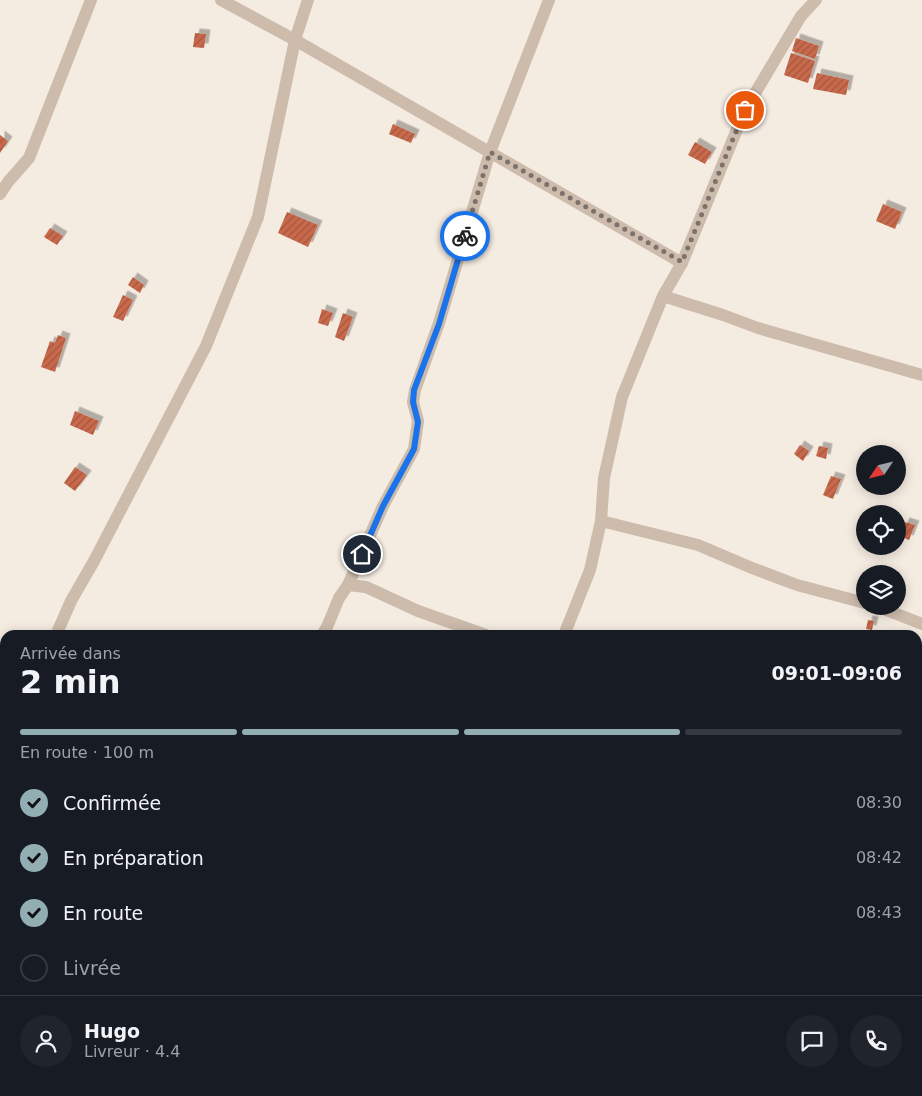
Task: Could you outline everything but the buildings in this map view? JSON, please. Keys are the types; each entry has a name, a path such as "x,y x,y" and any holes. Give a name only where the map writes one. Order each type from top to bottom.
{"street":[{"path":"0,194 29,158 91,0"},
{"path":"221,0 295,40 682,262"},
{"path":"58,630 71,601 94,561 206,346 236,273 258,217 295,40 308,0"},
{"path":"326,630 339,598 348,586 383,506 414,449 418,422 413,402 414,390 439,324 490,152 549,0"},
{"path":"566,630 590,570 602,521 604,478 622,397 663,296 682,262 745,110 801,16 816,0"},
{"path":"663,296 758,328 922,375"},
{"path":"602,521 698,545 798,585 856,601"},
{"path":"348,586 366,587 418,611 472,630"},
{"path":"899,615 922,624"}],"way so far":[{"path":"465,236 490,152 682,262 745,110"}],"route":[{"path":"362,554 383,506 414,449 418,422 413,402 414,390 439,324 465,236"}]}
